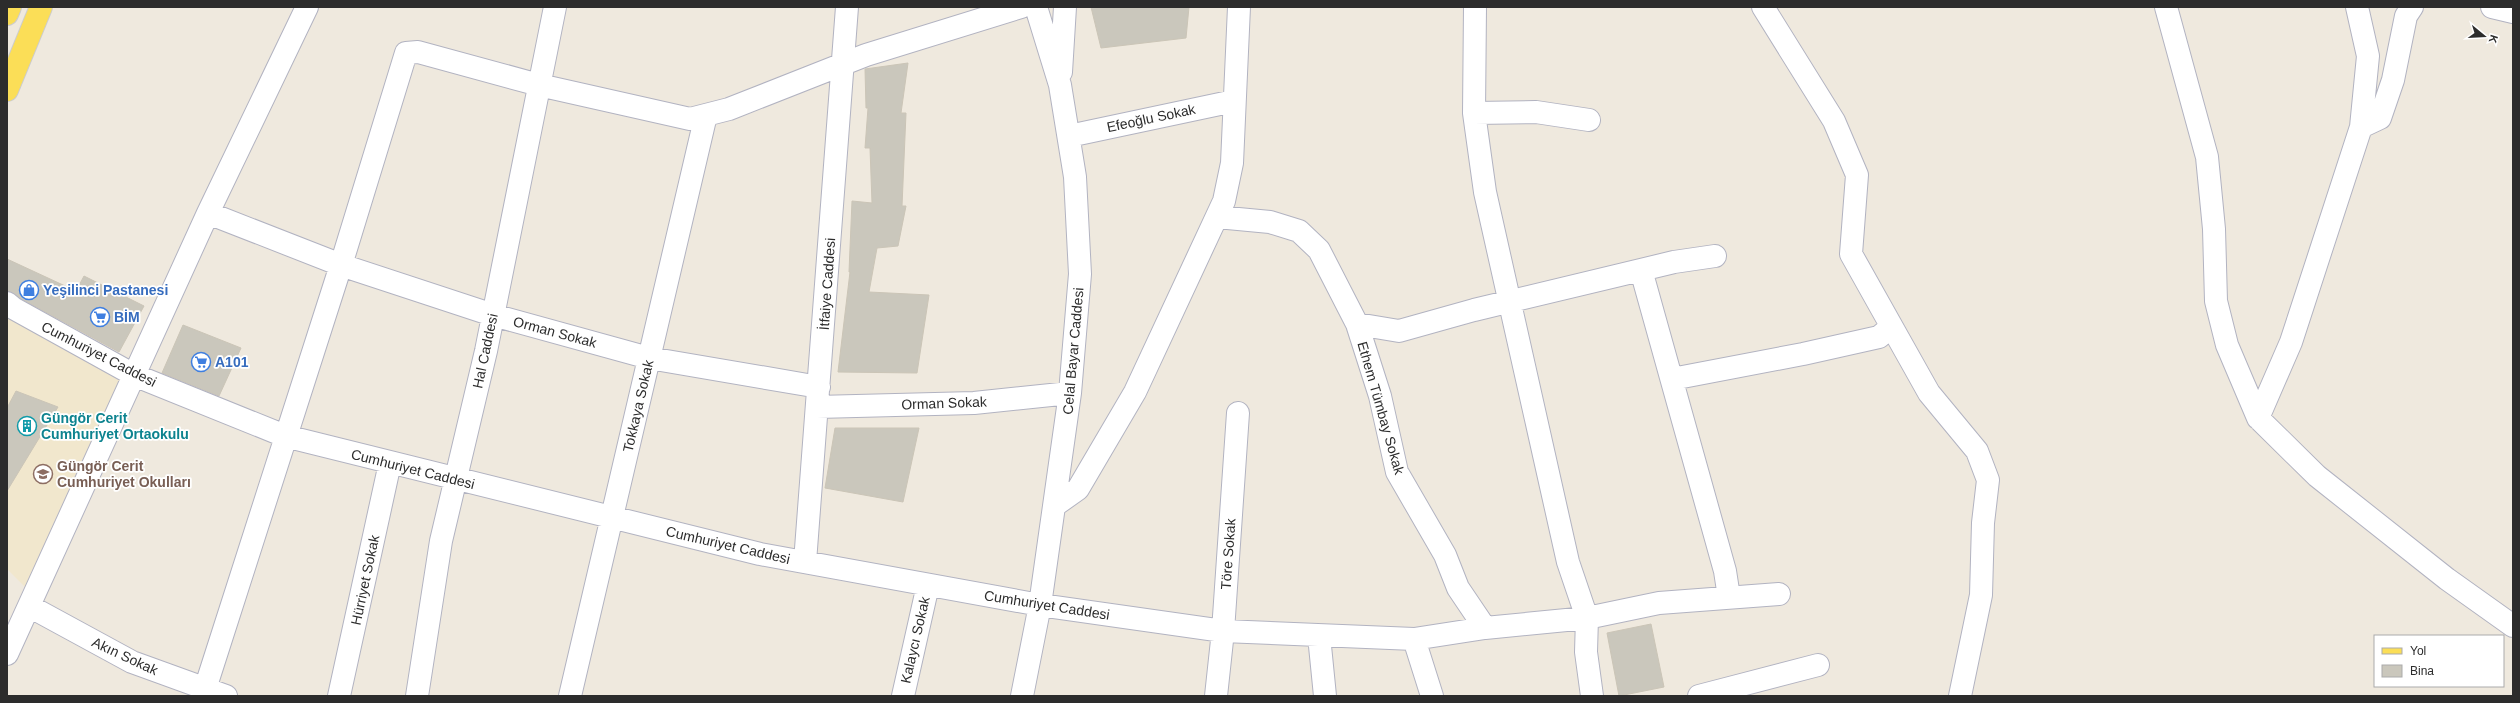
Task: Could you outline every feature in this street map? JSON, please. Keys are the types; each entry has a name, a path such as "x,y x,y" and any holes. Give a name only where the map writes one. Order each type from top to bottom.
{"main road":[{"path":"7,14 10,7"},
{"path":"7,90 41,7"}],"street":[{"path":"7,654 208,213 307,7"},
{"name":"Hal Caddesi","path":"417,696 441,542 493,316 555,7"},
{"name":"İtfaiye Caddesi","path":"805,562 844,64 847,7"},
{"path":"205,688 341,265 406,53 418,52 540,85 690,119 729,109 844,64 1020,7"},
{"name":"Celal Bayar Caddesi","path":"1022,696 1040,605 1070,393 1080,274 1075,177 1069,136 1060,85 1036,7"},
{"path":"1060,85 1065,7"},
{"path":"1054,506 1078,489 1132,399 1224,200 1232,163 1239,7"},
{"path":"1475,7 1474,113 1485,192 1568,562 1587,618 1586,652 1592,696"},
{"path":"1763,7 1834,120 1856,175 1851,254 1929,393 1977,451 1988,480 1983,523 1981,595 1960,696"},
{"path":"2166,7 2207,157 2214,229 2216,301 2227,345 2258,418 2317,476 2447,580 2513,626"},
{"path":"2258,418 2291,342 2361,127 2368,56 2357,7"},
{"path":"2361,127 2380,118 2392,80 2406,16 2412,7"},
{"path":"2492,7 2513,12"},
{"name":"Efeoğlu Sokak","path":"1069,136 1234,101"},
{"path":"1474,113 1536,112 1589,120"},
{"name":"Tokkaya Sokak","path":"570,696 706,115"},
{"name":"Orman Sokak","path":"208,213 341,265 493,316 649,358 818,397 974,403 1070,393"},
{"name":"Ethem Tümbay Sokak","path":"1217,217 1270,222 1299,231 1318,250 1357,324 1380,396 1396,472 1445,555 1458,588 1485,628"},
{"path":"1357,324 1399,331 1510,301 1641,270 1715,256"},
{"path":"1641,270 1725,571 1729,597"},
{"name":"Cumhuriyet Caddesi","path":"7,303 13,308 134,375 285,436 455,480 760,554 1040,605 1223,631 1414,639 1485,628 1587,618 1659,603 1779,594"},
{"path":"1672,379 1803,354 1871,339 1879,337 1891,326"},
{"name":"Töre Sokak","path":"1216,696 1223,631 1238,412"},
{"name":"Hürriyet Sokak","path":"338,696 390,463"},
{"name":"Kalaycı Sokak","path":"903,696 928,584"},
{"name":"Akın Sokak","path":"29,606 132,662 226,696"},
{"path":"1319,636 1326,696"},
{"path":"1414,639 1432,696"},
{"path":"1699,696 1818,665"}],"shaded area":[{"name":"Güngör Cerit Cumhuriyet Okulları","path":"7,304 122,378 27,589 7,569"}],"building":[{"path":"1091,7 1189,7 1186,38 1101,48"},
{"path":"908,63 901,113 906,113 902,206 906,206 898,246 877,248 869,292 929,295 917,373 838,372 850,272 852,201 872,203 870,148 865,148 868,108 866,108 865,69"},
{"name":"BİM","path":"7,259 76,291 84,276 144,306 119,352 7,291"},
{"name":"A101","path":"183,325 241,348 219,396 162,373"},
{"name":"Güngör Cerit Cumhuriyet Ortaokulu","path":"16,391 58,407 7,491 7,408"},
{"path":"835,428 919,428 903,502 825,488"},
{"path":"1651,624 1664,687 1619,696 1607,633"}],"place":[{"name":"Yeşilinci Pastanesi","path":"29,290"},
{"name":"BİM","path":"100,317"},
{"name":"A101","path":"201,362"},
{"name":"Güngör Cerit Cumhuriyet Ortaokulu","path":"27,426"},
{"name":"Güngör Cerit Cumhuriyet Okulları","path":"43,474"}]}
